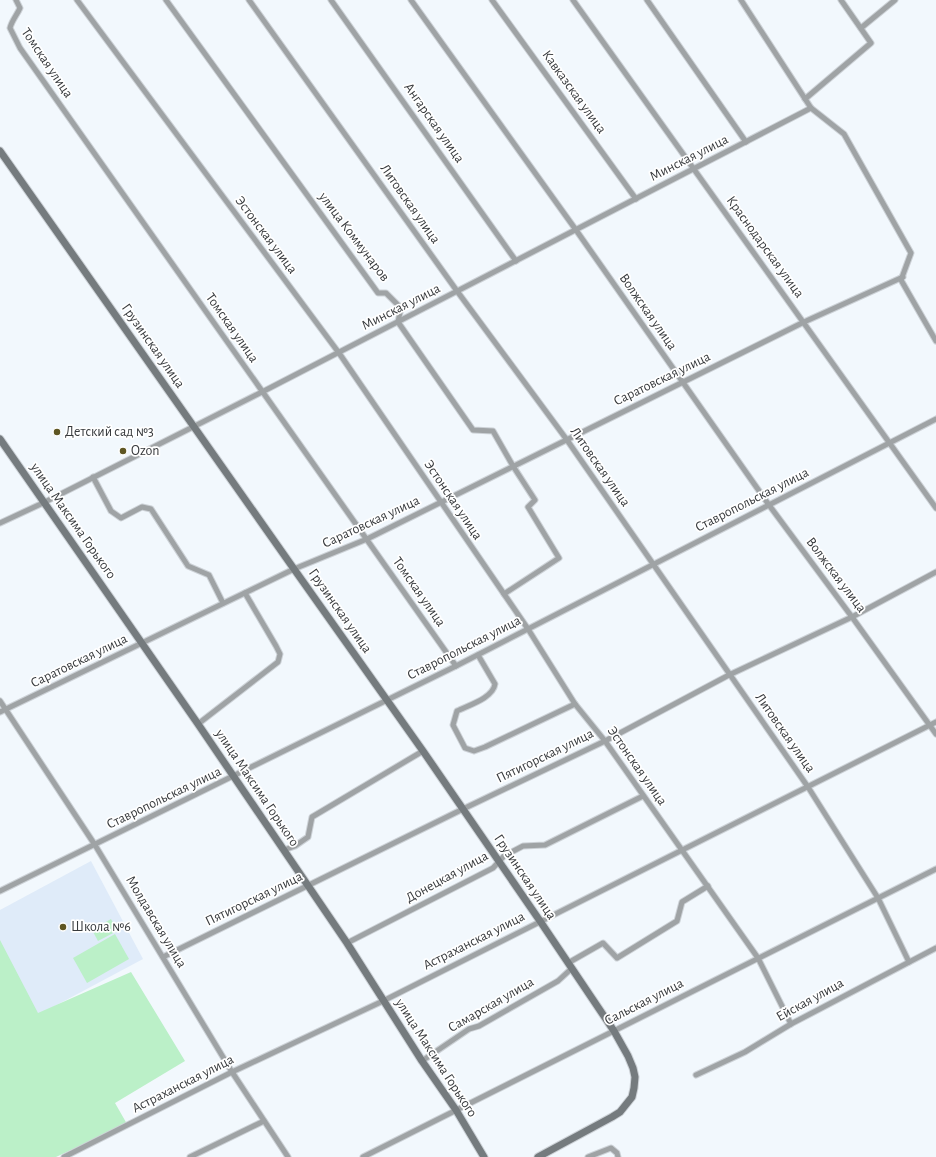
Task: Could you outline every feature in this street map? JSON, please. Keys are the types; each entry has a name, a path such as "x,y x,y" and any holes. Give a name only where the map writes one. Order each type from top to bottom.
{"main road":[{"name":"Грузинская улица","path":"0,151 423,751 614,1031 633,1068 635,1077 632,1097 620,1112 538,1157"},
{"name":"улица Максима Горького","path":"0,439 308,885 347,943 422,1061 456,1110 484,1157"}],"street":[{"name":"Томская улица","path":"16,0 20,8 11,21 10,28 13,37 456,666"},
{"name":"Эстонская улица","path":"77,0 339,353 528,629 575,704 605,741 758,958 791,1024"},
{"name":"улица Коммунаров","path":"166,0 378,293 386,293 401,308 398,322"},
{"name":"Литовская улица","path":"249,0 457,292 567,440 808,787 878,898 909,962"},
{"name":"Ангарская улица","path":"331,0 516,261"},
{"name":"Волжская улица","path":"411,0 576,230 768,505 852,617 936,734"},
{"name":"Кавказская улица","path":"492,0 636,199"},
{"name":"Краснодарская улица","path":"573,0 936,508"},
{"path":"647,0 746,142"},
{"path":"741,0 811,108 844,134 911,253 901,280 936,341"},
{"path":"805,99 871,43 841,0"},
{"path":"861,28 895,0"},
{"name":"Минская улица","path":"0,523 43,503 339,353 811,108"},
{"name":"Саратовская улица","path":"0,712 294,569 367,539 804,322 902,276"},
{"path":"398,322 473,430 493,431 535,500 528,507 559,558 504,594"},
{"name":"Ставропольская улица","path":"0,891 478,655 936,419"},
{"path":"93,477 111,511 121,518 142,507 151,509 188,566 209,575 223,603"},
{"name":"Пятигорская улица","path":"163,957 463,809 605,741 729,675 852,617 936,572"},
{"path":"198,724 278,662 280,654 245,593"},
{"path":"478,655 496,684 494,689 488,695 457,712 453,725 465,748 474,751 485,747 575,704"},
{"name":"Молдавская улица","path":"0,702 95,845 232,1072 288,1157"},
{"name":"Астраханская улица","path":"64,1157 232,1072 384,1001 936,722"},
{"path":"284,850 295,846 308,837 312,817 423,751"},
{"name":"Донецкая улица","path":"347,943 493,868 504,856 523,846 546,845 644,796"},
{"name":"Сальская улица","path":"363,1157 936,869"},
{"name":"Самарская улица","path":"422,1061 468,1029 479,1026 558,980 570,966 603,943 617,958 677,921 682,902 708,886"},
{"name":"Ейская улица","path":"696,1075 745,1052 791,1024 936,948"},
{"path":"190,1157 264,1121"},
{"path":"588,1157 611,1148 617,1153 618,1157"}],"shaded area":[{"name":"Школа №6","path":"91,861 143,959 38,1015 0,943 0,910"}],"green space":[{"path":"111,919 117,931 98,941 92,930"},
{"path":"115,934 129,959 87,983 73,958"},
{"path":"0,940 38,1013 131,972 185,1061 115,1103 127,1124 56,1157 0,1157"}],"place":[{"name":"Детский сад №3","path":"57,432"},
{"name":"Ozon","path":"123,451"},
{"name":"Школа №6","path":"63,927"}]}
